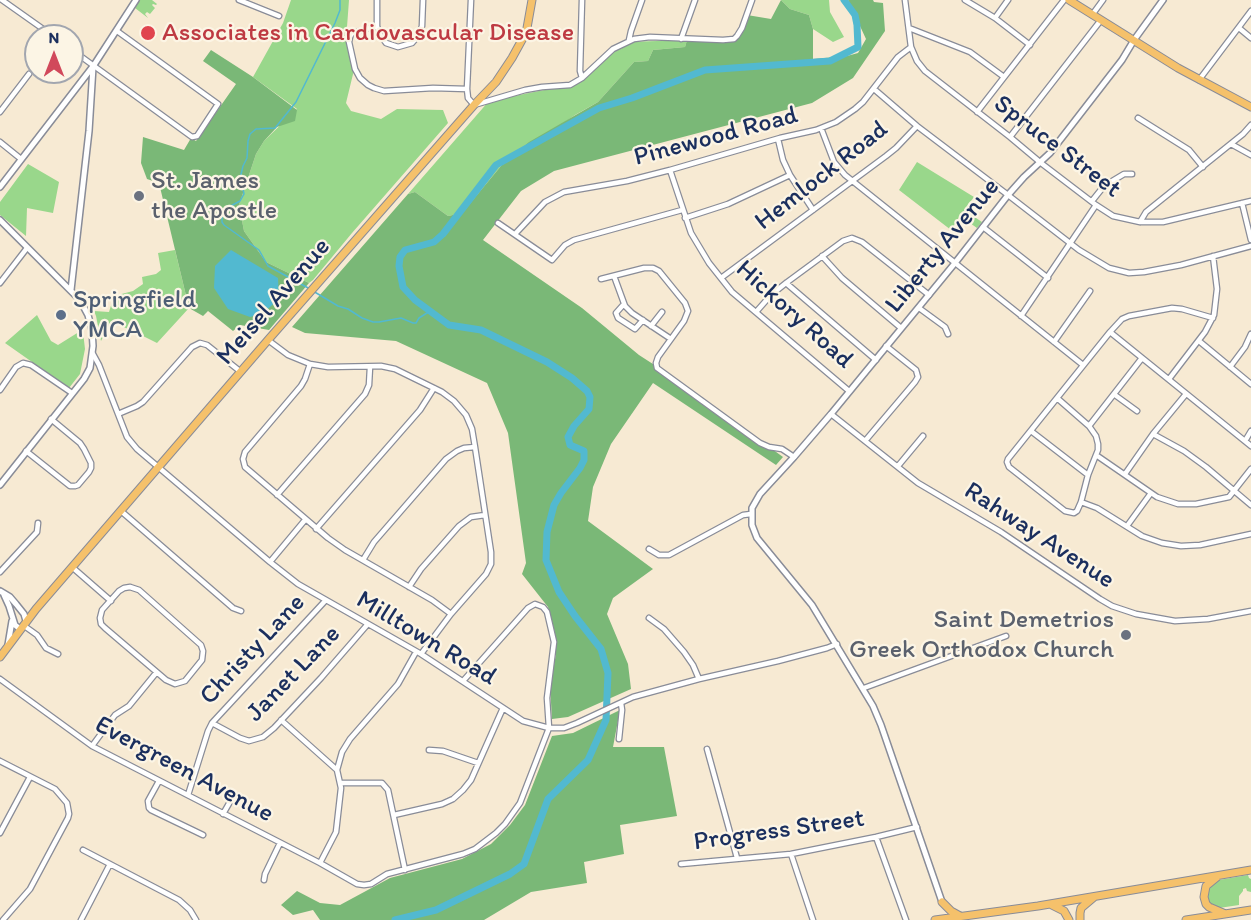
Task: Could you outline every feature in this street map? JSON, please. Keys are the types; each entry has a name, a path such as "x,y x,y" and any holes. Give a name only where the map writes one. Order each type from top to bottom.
{"main road":[{"name":"Meisel Avenue","path":"0,657 36,609 120,511 496,82 519,48 527,28 532,0"},
{"path":"1069,0 1199,80 1250,105"},
{"path":"934,920 1047,904 1251,870"},
{"path":"1219,876 1206,886 1204,897 1209,907 1226,914"},
{"path":"1080,920 1081,908 1096,896"},
{"path":"942,902 951,911 963,917"},
{"path":"934,920 940,911 942,902"},
{"path":"1047,904 1062,909 1069,920"},
{"path":"1186,920 1251,910"}],"street":[{"path":"2,0 36,24"},
{"path":"0,187 94,65 136,0"},
{"path":"238,0 279,16"},
{"path":"377,0 377,26 381,37 386,43 395,47 408,45 421,31 423,0"},
{"path":"471,0 467,89 468,98 474,105 525,90 570,85 582,78 608,53 629,40 645,37 734,39 752,0"},
{"path":"582,0 580,71 582,78"},
{"path":"629,40 642,0"},
{"path":"681,39 695,0"},
{"name":"Spruce Street","path":"905,0 911,47 916,61 925,71 1041,163 1113,216 1140,222 1163,222 1251,201"},
{"path":"964,0 995,18 1030,45"},
{"path":"995,18 1008,0"},
{"path":"977,112 1064,0"},
{"path":"1092,15 1103,0"},
{"name":"Liberty Avenue","path":"752,514 758,497 876,360 1008,195 1050,153 1120,62 1162,0"},
{"path":"1199,80 1251,11"},
{"path":"1010,137 1101,20"},
{"path":"377,26 352,33 350,37 355,69 365,83 384,91 467,89"},
{"path":"909,28 970,52 1004,77"},
{"path":"1239,28 1251,38"},
{"path":"84,58 192,137 197,136 218,104 117,31"},
{"name":"Pinewood Road","path":"515,234 540,207 551,198 564,192 627,181 670,170 836,122 855,109 874,89 898,57 911,47"},
{"path":"71,290 89,132 94,65"},
{"path":"0,112 24,81"},
{"path":"874,89 917,126 1101,265 1129,273 1144,272 1251,246"},
{"path":"1138,118 1189,150 1203,167"},
{"name":"Hemlock Road","path":"721,278 886,156 917,126"},
{"path":"1140,222 1146,212 1251,126"},
{"path":"821,128 837,167 1083,365"},
{"path":"778,139 790,175 813,210"},
{"path":"0,142 21,159"},
{"path":"1231,144 1251,155"},
{"name":"Hickory Road","path":"670,170 682,210 698,247 732,292 849,391"},
{"path":"1021,316 1048,278 1104,186 1124,174 1132,174"},
{"path":"685,218 728,204 790,175"},
{"path":"1242,203 1251,240"},
{"path":"498,223 552,260 565,245 574,240 682,210"},
{"path":"0,220 80,300 88,315 92,330 93,354 90,368 0,485"},
{"path":"982,227 1048,278"},
{"path":"756,312 771,294 822,256 852,238 860,240 928,295"},
{"path":"0,283 27,248"},
{"path":"822,256 842,279 901,328"},
{"path":"1168,379 1199,341 1213,318 1217,289 1213,256"},
{"path":"601,279 649,267 662,274 685,303 687,311 684,321 658,357 656,366 760,443 782,449 794,457"},
{"path":"614,276 624,304 633,313 671,339"},
{"path":"786,283 876,360"},
{"path":"1054,342 1090,291"},
{"path":"624,304 616,313 618,318 635,329 643,320"},
{"path":"919,308 945,327 948,334"},
{"path":"1058,398 1089,426 1095,433 1098,444 1081,502 1074,513 1065,511 1009,467 1008,459 1117,323 1129,316 1172,308 1213,318"},
{"path":"651,326 662,312"},
{"path":"1110,332 1251,446"},
{"path":"1230,367 1245,347 1251,334"},
{"path":"268,340 288,355 310,364 328,367 390,367 434,388 454,401 463,411 471,429 475,447 491,552 489,570 418,653 398,684 344,747 337,770"},
{"path":"1199,341 1251,384"},
{"path":"118,414 143,402 196,344 207,345 241,372"},
{"path":"865,441 918,377 916,370 886,346"},
{"name":"Milltown Road","path":"93,354 132,443 270,562 325,601 418,653 523,721 549,728 564,728 633,697 837,644"},
{"path":"1089,426 1142,358"},
{"path":"0,390 19,364 26,363 72,393"},
{"path":"310,364 301,386 247,449 244,456 245,467 328,538 432,600 451,614"},
{"path":"277,495 365,394 369,385 370,367"},
{"path":"0,375 6,379"},
{"path":"316,529 420,410 434,388"},
{"path":"1125,474 1152,434 1186,394"},
{"path":"1115,395 1137,411"},
{"name":"Rahway Avenue","path":"831,414 921,484 1013,540 1100,599 1121,610 1155,619 1175,621 1208,620 1251,611"},
{"path":"26,451 70,486 78,485 89,472 91,463 80,443 51,419"},
{"path":"1031,431 1088,475"},
{"path":"1245,441 1251,431"},
{"path":"1152,434 1206,467 1251,505"},
{"path":"898,466 923,435"},
{"path":"363,560 374,542 446,459 464,448 475,447"},
{"path":"1096,455 1152,493 1168,502 1178,504 1190,505 1229,496 1251,469"},
{"path":"1127,526 1152,493"},
{"path":"1081,502 1097,508 1142,536 1161,543 1181,546 1200,545 1251,534"},
{"path":"120,511 233,608 241,611"},
{"path":"650,549 658,555 669,555 743,515 752,514 752,527 757,538 812,605 864,688 879,718 942,902"},
{"path":"409,586 459,525 471,517 485,515"},
{"path":"270,562 305,520"},
{"path":"0,572 37,532 38,523"},
{"path":"72,567 111,600"},
{"path":"124,588 136,589 201,645 202,660 185,681 178,684 165,680 103,626 100,615 111,600 124,588"},
{"path":"2,593 10,597 24,614 23,625"},
{"path":"2,593 15,625 23,625 37,635 46,648 58,654"},
{"name":"Christy Lane","path":"188,795 212,723 325,601"},
{"path":"16,604 23,608 36,609"},
{"path":"341,783 382,783 388,790 405,870 463,854 475,849 496,833 513,814 523,797 549,728 547,698 554,648 547,612 543,607 535,604 528,608 463,681"},
{"path":"649,618 664,629 684,652 699,679"},
{"path":"6,648 12,620"},
{"name":"Janet Lane","path":"212,723 249,741 263,738 321,678 367,625"},
{"path":"864,688 1005,636"},
{"path":"92,746 115,715 129,706 156,673"},
{"name":"Evergreen Avenue","path":"0,679 92,746 357,884 368,885 387,874 405,870"},
{"path":"619,739 621,703"},
{"path":"394,815 436,806 453,799 467,785 503,708"},
{"path":"281,720 337,770 341,783 336,832 320,863"},
{"path":"707,749 737,858"},
{"path":"429,750 443,751 478,763"},
{"path":"0,761 56,789 68,803 69,814 30,889 3,920"},
{"path":"0,833 30,777"},
{"path":"159,781 148,801 149,808 203,835"},
{"path":"223,814 231,800 238,796"},
{"name":"Progress Street","path":"681,864 791,854 917,827"},
{"path":"876,837 906,920"},
{"path":"264,880 280,843"},
{"path":"83,850 179,900 190,910 196,920"},
{"path":"791,854 813,920"},
{"path":"81,920 110,864"}],"green space":[{"path":"140,0 152,0 157,4 152,5 155,8 150,14 147,12 145,14 148,18 135,8"},
{"path":"291,0 349,0 347,27 354,70 346,103 351,111 381,119 397,109 443,110 448,123 309,283 266,262 244,231 239,205 256,154 264,141 297,109 253,77 283,23"},
{"path":"781,0 829,0 830,12 844,37 833,42 813,29 809,15 790,9"},
{"path":"781,0 790,9 809,15 813,29 813,59 858,53 866,39 848,0 873,0 883,3 885,31 853,78 812,103 554,171 521,191 483,240 582,308 639,355 783,457 776,465 653,383 611,444 593,487 588,521 653,569 613,598 607,614 628,664 631,689 568,717 552,719 550,686 556,654 555,633 548,607 522,574 526,563 508,433 487,383 396,341 305,333 292,327 408,194 415,192 448,216 462,213 501,166 529,142 598,102 634,62 648,61 653,50 685,47 687,40 735,40 747,15 771,19"},
{"path":"687,40 685,47 653,50 648,61 634,62 598,102 575,115 501,166 462,213 448,216 415,192 408,194 489,101 574,84 626,42"},
{"path":"211,50 253,77 297,110 295,121 277,127 256,154 239,205 244,231 266,262 309,283 269,330 240,325 233,331 208,311 203,316 189,308 159,183 147,179 141,163 143,137 184,150 191,138 196,141 236,84 203,61"},
{"path":"917,162 974,197 964,210 982,222 977,228 960,216 951,230 899,190"},
{"path":"28,164 59,182 53,213 27,208 26,236 0,215 0,202"},
{"path":"175,250 189,308 157,343 135,332 133,334 130,330 111,321 101,341 94,311 109,312 114,296 133,291 143,284 142,277 156,274 161,270 158,253"},
{"path":"37,315 51,341 58,345 82,330 83,332 85,349 80,374 69,388 5,343"},
{"path":"620,710 613,747 664,747 677,816 620,825 624,854 584,862 587,883 531,892 484,920 320,920 313,910 293,915 281,905 297,891 320,903 340,905 390,878 462,859 491,844 510,825 525,805 552,736 573,733"},
{"path":"1248,875 1251,879 1251,892 1246,888 1243,889 1239,896 1239,905 1219,908 1207,901 1208,888 1219,880"}],"water":[{"path":"231,250 278,278 279,299 262,314 250,317 228,309 214,288 215,266"}],"waterway":[{"path":"310,289 268,266 259,250 224,225 222,215 227,208 240,201 244,194 239,183 247,158 250,134 256,129 275,128 296,102 335,23 340,10 340,0"},
{"path":"395,920 436,910 510,874 524,864 548,799 588,760 606,720 608,673 601,649 559,592 546,560 547,532 554,505 584,460 584,451 570,445 568,437 574,426 589,409 590,397 587,391 572,378 547,362 481,330 449,325 415,300 403,287 399,266 400,257 405,250 434,242 443,234 496,165 599,108 705,70 830,61 858,47 855,15 844,0"},
{"path":"313,291 338,306 373,322 401,318 416,323 419,318 430,311"}],"place":[{"name":"Associates in Cardiovascular Disease","path":"148,33"},
{"name":"St. James the Apostle","path":"139,196"},
{"name":"Springfield YMCA","path":"61,315"},
{"name":"Saint Demetrios Greek Orthodox Church","path":"1126,635"}]}
